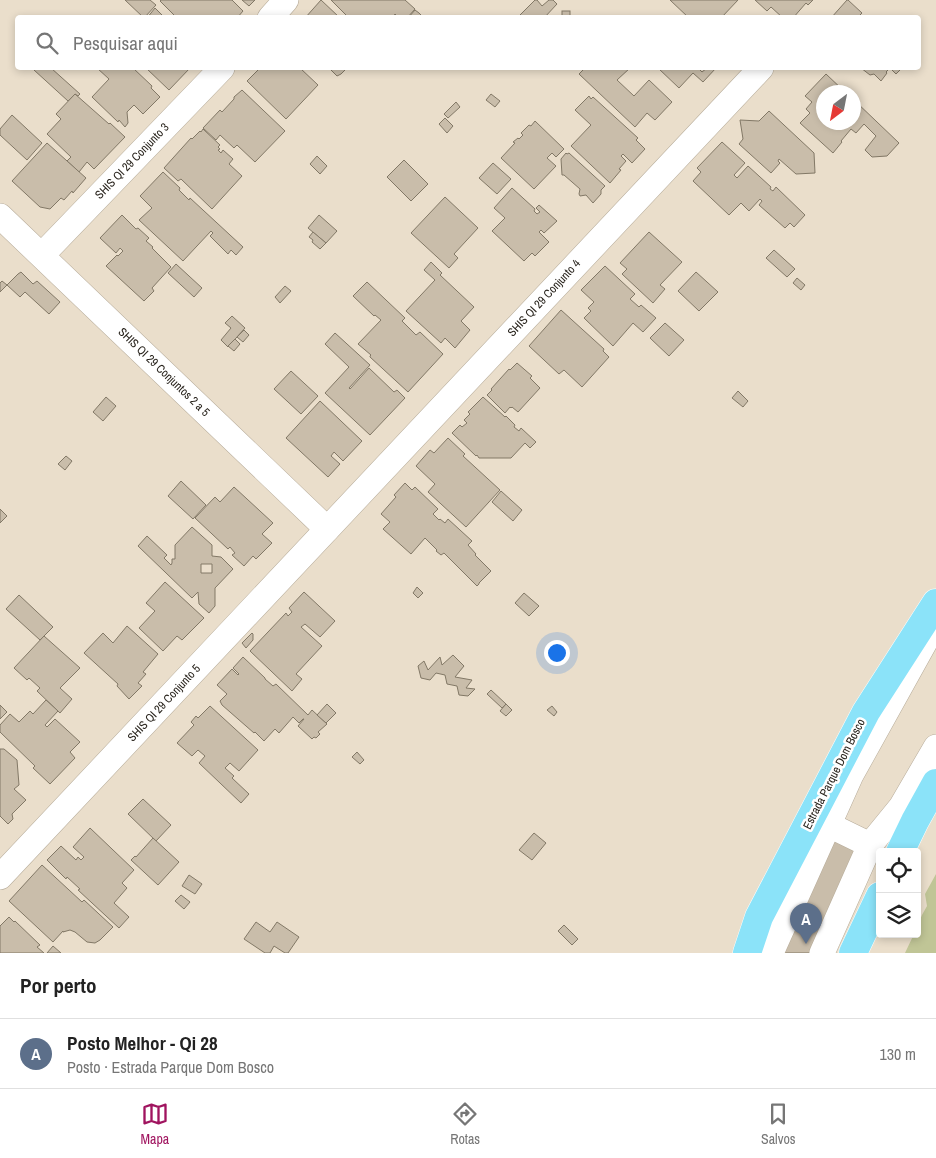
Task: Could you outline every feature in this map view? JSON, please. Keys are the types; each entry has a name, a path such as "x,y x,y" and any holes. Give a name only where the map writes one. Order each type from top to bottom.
{"main road":[{"name":"Estrada Parque Dom Bosco","path":"747,953 759,917 866,712 933,607"},
{"path":"902,848 936,783"},
{"path":"854,953 876,905"}],"street":[{"path":"273,15 286,0"},
{"name":"SHIS QI 29 Conjunto 3","path":"42,255 220,70"},
{"name":"SHIS QI 29 Conjunto 4","path":"328,529 759,70"},
{"name":"SHIS QI 29 Conjuntos 2 a 5","path":"0,216 328,529"},
{"name":"SHIS QI 29 Conjunto 5","path":"0,878 328,529"},
{"path":"771,953 851,775 925,642 933,607"},
{"path":"822,953 870,845 901,807 936,747"},
{"path":"829,825 870,845"}],"green space":[{"path":"936,874 936,953 905,953 912,938 921,938 921,917 927,906 925,894"}],"building":[{"path":"125,0 150,0 156,5 147,15 141,15"},
{"path":"232,0 243,11 240,15 174,15 160,1"},
{"path":"242,0 255,0 249,6"},
{"path":"321,0 337,15 308,15"},
{"path":"331,0 405,0 415,9 410,15 346,15"},
{"path":"535,0 542,6 549,0 553,0 557,4 547,15 520,15"},
{"path":"670,0 738,0 724,15 686,15"},
{"path":"755,0 813,0 808,5 806,3 796,15 780,15 771,7 767,11"},
{"path":"847,0 862,13 860,15 834,15"},
{"path":"155,8 162,15 149,15"},
{"path":"415,10 421,15 411,15"},
{"path":"562,11 570,11 570,15 562,15"},
{"path":"34,70 53,70 80,94 78,96 75,94 68,101"},
{"path":"99,70 135,70 152,86 151,88 160,97 143,114 134,105 127,112 128,123 125,127 92,97 109,79"},
{"path":"148,70 188,70 169,90"},
{"path":"258,70 302,70 318,85 286,119 247,81"},
{"path":"331,70 345,70 341,74 337,76"},
{"path":"583,70 628,70 617,80 634,96 649,80 672,102 655,120 647,113 635,127 579,74"},
{"path":"660,70 700,70 702,72 704,70 714,70 703,82 693,73 679,88"},
{"path":"864,70 888,70 881,81 874,74 870,75"},
{"path":"892,70 900,70 896,74"},
{"path":"826,74 838,85 816,85 816,130 850,130 833,153 800,123 810,113 806,109 812,102 805,96"},
{"path":"242,90 285,131 255,162 237,145 234,148 220,135 216,140 203,128 220,110 222,112"},
{"path":"75,94 125,137 94,169 87,162 79,172 67,161 71,157 47,134 61,119 56,114"},
{"path":"491,94 500,101 495,107 486,100"},
{"path":"589,96 591,99 593,97 638,138 636,140 645,149 632,163 623,154 621,156 626,161 610,183 571,146 591,125 575,110"},
{"path":"456,102 460,107 448,118 444,114"},
{"path":"861,107 899,143 887,156 872,157 865,150 876,136 864,124 861,127"},
{"path":"769,111 814,153 815,173 796,174 779,159 780,163 771,173 739,144 743,139 740,120 759,121"},
{"path":"12,115 42,143 27,160 0,135 0,129"},
{"path":"445,118 453,126 447,133 439,124"},
{"path":"535,121 564,149 556,157 552,153 547,158 556,166 534,189 501,158 515,143 513,142 523,135 521,133"},
{"path":"203,129 220,145 218,150 221,153 223,150 233,159 229,164 242,176 212,209 181,179 178,181 164,168 191,138"},
{"path":"722,142 745,163 734,175 737,178 748,166 771,187 770,189 773,191 776,187 805,215 794,227 790,223 785,228 759,205 762,201 760,199 749,211 741,203 729,215 693,181 701,172 697,168"},
{"path":"47,143 86,178 73,193 72,191 64,200 61,198 50,209 40,207 12,181"},
{"path":"566,153 569,153 605,186 593,203 586,195 580,196 580,189 562,175 561,159"},
{"path":"317,156 327,166 320,174 310,164"},
{"path":"404,160 428,184 411,201 387,177"},
{"path":"493,163 511,179 497,194 479,178"},
{"path":"163,172 180,188 179,190 189,200 190,198 243,247 236,255 231,250 228,254 210,236 213,233 211,231 183,261 139,220 152,208 140,196"},
{"path":"512,188 535,209 534,211 537,214 540,212 536,208 539,205 557,221 544,233 541,230 539,232 549,242 535,256 532,253 524,261 492,231 505,218 494,208"},
{"path":"445,197 478,228 454,254 458,258 449,268 411,233"},
{"path":"122,215 136,229 138,228 149,238 146,241 171,267 152,288 154,291 144,301 106,266 123,251 120,248 116,253 100,238"},
{"path":"319,215 337,231 326,243 308,228"},
{"path":"313,232 326,243 320,249 309,237"},
{"path":"649,232 682,262 660,285 665,289 653,303 622,274 627,269 620,263"},
{"path":"774,250 795,269 787,277 766,258"},
{"path":"431,262 442,273 440,275 474,307 461,321 470,330 455,348 445,338 441,343 406,311 435,280 424,270"},
{"path":"176,264 202,288 194,297 168,273"},
{"path":"605,266 635,294 630,299 639,307 641,305 656,318 643,332 633,323 613,346 584,318 591,311 588,308 594,302 581,290"},
{"path":"21,272 33,284 37,281 60,302 49,314 25,292 20,297 7,285"},
{"path":"696,272 718,292 699,311 678,291"},
{"path":"797,278 805,285 801,290 793,283"},
{"path":"2,281 7,285 0,292 0,283"},
{"path":"367,282 405,318 402,321 416,335 420,332 443,354 408,392 358,344 381,320 374,316 353,296"},
{"path":"285,286 291,291 280,303 275,297"},
{"path":"561,310 604,349 603,351 609,357 582,387 564,370 559,374 529,346"},
{"path":"232,316 245,328 228,347 221,340 231,328 225,323"},
{"path":"665,323 684,340 669,356 650,338"},
{"path":"244,330 249,335 243,342 237,337"},
{"path":"335,333 370,365 350,389 369,368 394,392 397,390 405,398 370,435 325,393 349,367 325,344"},
{"path":"235,339 240,344 234,351 228,346"},
{"path":"517,363 532,376 530,378 540,388 518,412 510,407 505,413 487,395 509,369"},
{"path":"291,371 318,396 301,414 274,389"},
{"path":"738,391 748,401 743,407 732,398"},
{"path":"106,397 116,406 103,421 93,412"},
{"path":"483,397 506,416 515,425 514,427 519,431 521,428 536,442 530,448 525,443 511,458 479,458 476,456 452,433 460,425 462,427 467,423 464,420 470,414 468,412"},
{"path":"320,401 362,441 343,461 334,452 331,456 340,464 328,477 286,438"},
{"path":"448,438 465,454 463,456 500,490 466,527 428,492 435,484 416,466 430,450 434,453"},
{"path":"66,456 72,461 65,470 58,464"},
{"path":"181,481 206,505 193,519 168,496"},
{"path":"405,483 412,490 415,487 438,509 433,514 439,520 445,523 448,519 472,541 468,545 491,571 477,586 444,553 441,555 436,551 425,538 411,554 383,529 390,522 381,514"},
{"path":"234,487 273,523 262,534 272,543 256,559 253,556 244,566 232,555 235,553 230,547 228,549 195,518 215,497 220,502"},
{"path":"501,491 522,510 513,521 492,502"},
{"path":"0,509 7,516 0,523"},
{"path":"192,527 212,545 212,556 221,557 233,569 215,588 215,606 209,613 199,604 198,592 192,598 138,546 147,536 167,555 164,558 171,565 172,559 175,559 175,545","holes":["201,564 212,564 212,573 201,573"]},
{"path":"165,582 204,618 182,640 177,636 163,651 139,628 155,611 146,603"},
{"path":"417,587 423,593 418,598 413,593"},
{"path":"304,592 335,621 320,637 305,624 301,627 322,646 296,674 302,679 292,691 250,651 286,613 288,616 292,612 289,608"},
{"path":"524,593 539,606 529,616 515,603"},
{"path":"19,595 53,627 40,640 6,609"},
{"path":"127,626 158,654 143,672 146,674 138,683 142,686 129,699 117,686 118,684 84,653 103,633 113,643"},
{"path":"252,633 253,640 246,648 242,643"},
{"path":"44,636 80,668 60,688 72,699 60,713 37,691 40,688 29,678 27,680 14,668"},
{"path":"453,655 464,666 455,677 472,680 466,688 475,689 468,696 459,695 457,686 447,684 445,675 436,673 430,680 421,678 418,666 424,661 428,670 440,657 442,665"},
{"path":"243,657 273,686 276,684 308,715 312,710 327,724 318,732 320,734 316,738 312,739 298,726 304,719 299,723 293,717 279,733 275,729 264,741 222,705 220,701 227,694 217,685 232,669 239,674 233,668"},
{"path":"491,690 506,704 502,708 487,694"},
{"path":"46,700 58,711 45,725 47,727 55,719 80,742 70,752 75,758 50,784 33,768 35,766 0,732 0,725 10,714 19,722 30,711 33,714"},
{"path":"327,704 336,713 326,723 317,715"},
{"path":"506,704 512,710 506,716 500,711"},
{"path":"0,705 7,712 0,719"},
{"path":"210,706 258,750 239,771 230,763 225,768 234,776 232,778 249,794 241,803 199,763 205,756 198,750 192,756 177,743 194,725 191,722 196,716 198,718"},
{"path":"552,706 557,712 554,716 547,710"},
{"path":"0,749 4,749 17,760 19,785 14,789 26,800 12,814 13,819 8,824 0,816"},
{"path":"357,752 364,760 360,764 352,757"},
{"path":"143,799 171,825 156,841 128,814"},
{"path":"90,828 134,870 122,883 127,888 114,903 129,917 119,928 78,890 80,889 67,877 66,879 47,860 61,846 76,860 78,857 81,860 84,857 73,847"},
{"path":"832,828 866,845 817,953 776,953"},
{"path":"830,831 865,847 817,953 775,953"},
{"path":"534,833 546,843 532,860 519,850"},
{"path":"153,838 179,862 158,885 131,860"},
{"path":"42,865 82,902 84,900 113,927 100,940 95,943 87,942 70,930 63,931 53,942 9,901"},
{"path":"189,875 202,884 195,894 182,886"},
{"path":"181,895 190,902 184,909 175,901"},
{"path":"9,917 40,945 37,947 44,953 0,953 0,926"},
{"path":"256,922 270,932 277,922 299,937 288,953 274,946 270,953 265,953 244,939"},
{"path":"564,925 578,939 572,945 558,931"},
{"path":"53,946 61,953 47,953"}],"place":[{"name":"Posto Melhor - Qi 28","path":"806,944"}]}
